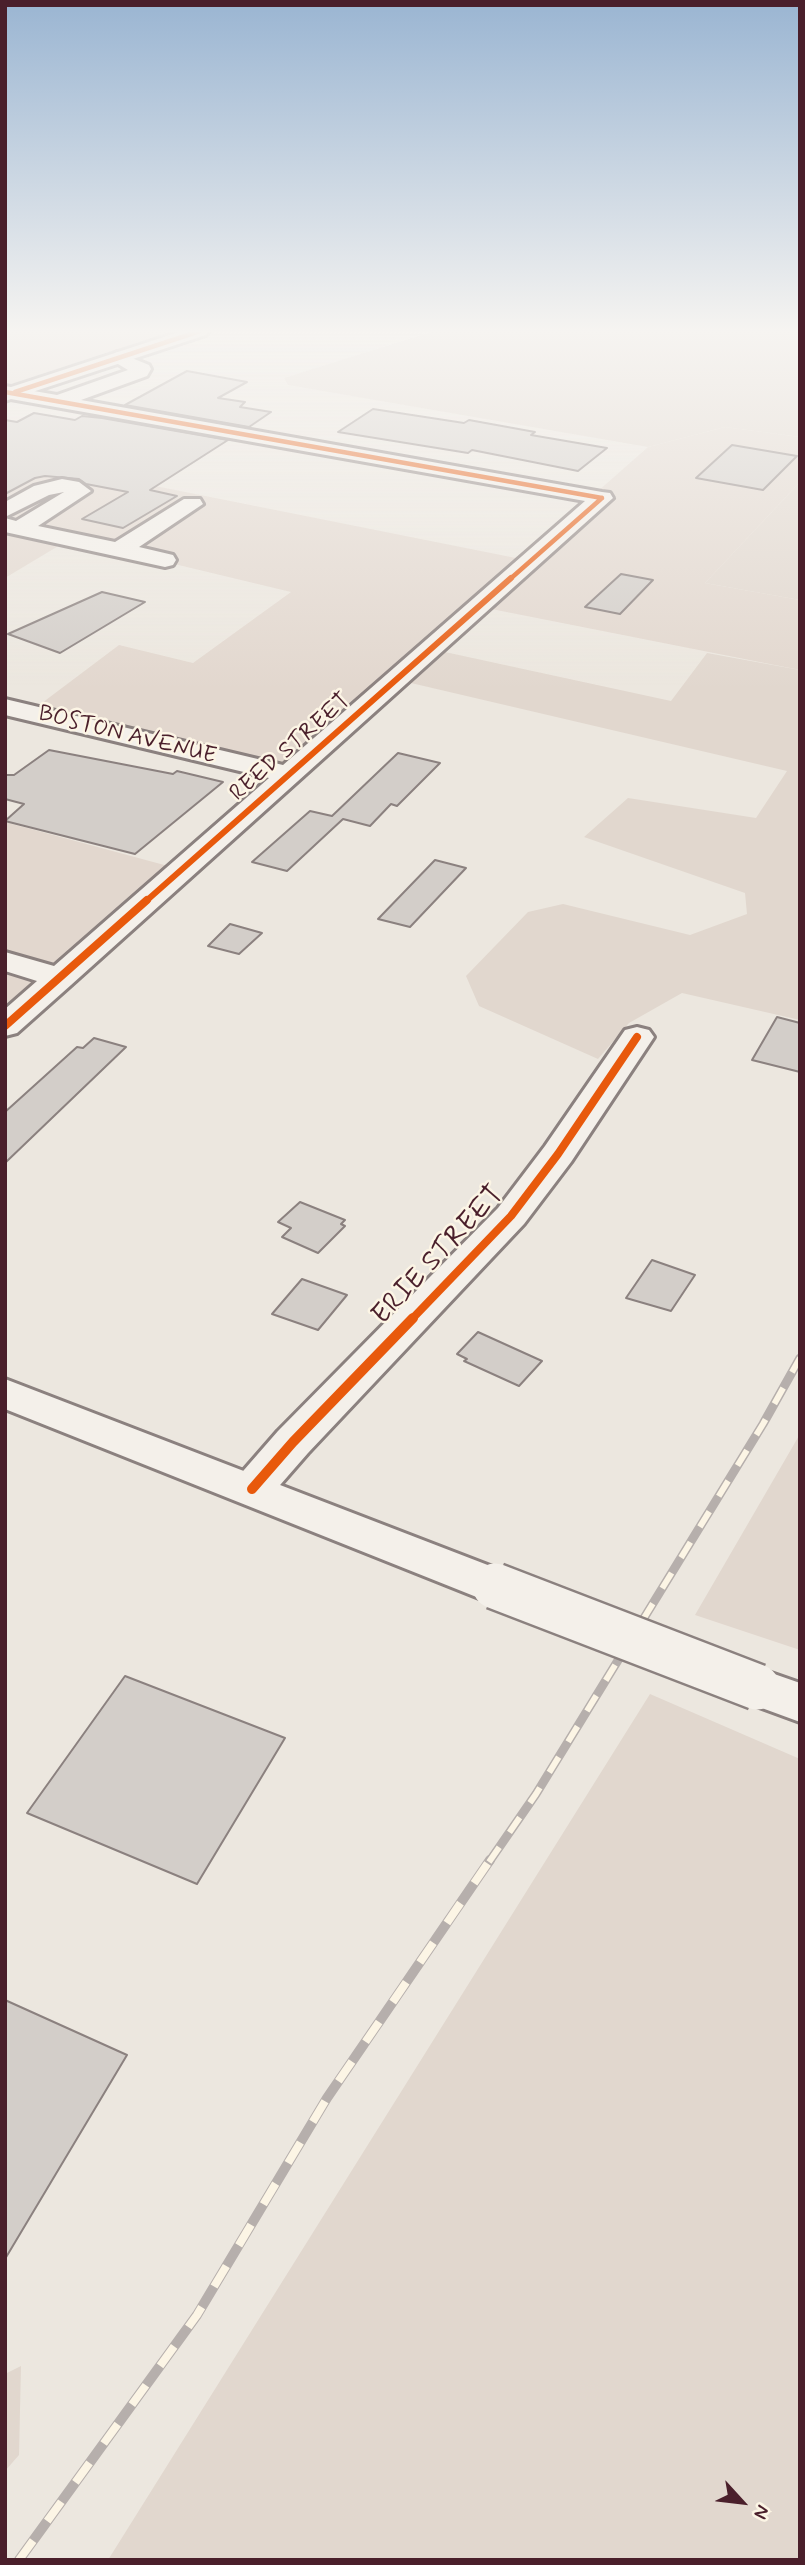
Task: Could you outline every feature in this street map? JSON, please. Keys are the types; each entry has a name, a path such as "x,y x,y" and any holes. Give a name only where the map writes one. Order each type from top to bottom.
{"street":[{"name":"REED STREET","path":"5,1026 603,498 337,451"},
{"path":"119,550 192,504"},
{"path":"10,522 164,560"},
{"name":"BOSTON AVENUE","path":"5,707 289,775"},
{"path":"5,961 60,978"},
{"name":"ERIE STREET","path":"252,1489 293,1441 511,1216 558,1154 637,1037"},
{"path":"5,1393 800,1703"}],"shaded area":[{"path":"644,451 800,451 800,482 705,583 800,600 800,670 471,605 281,766 34,709 119,645 193,663 291,592 70,539 5,578 5,456 521,559"},
{"path":"800,482 800,600 705,583"},
{"path":"445,652 671,701 707,653 800,670 800,1020 682,993 629,1023 598,1059 479,1006 466,976 528,912 563,904 690,935 747,914 745,893 584,837 628,798 756,818 787,771 411,683"},
{"path":"5,822 168,866 5,1008"},
{"path":"800,1434 800,1650 695,1615"},
{"path":"650,1694 800,1759 800,2560 108,2560"},
{"path":"21,2366 19,2455 5,2471 5,2374"}],"building":[{"path":"5,451 211,451 150,490 177,496 123,528 82,519 128,492 86,484 79,479 45,476 35,478 5,494"},
{"path":"476,451 604,451 578,471"},
{"path":"726,451 766,451 797,456 763,490 696,478"},
{"path":"621,574 653,580 620,614 585,607"},
{"path":"102,592 145,602 60,653 8,634"},
{"path":"49,750 173,774 177,771 223,782 135,854 5,821 24,804 5,799 5,775 14,775"},
{"path":"398,753 440,763 397,806 391,804 370,826 343,819 287,871 252,862 310,811 332,816"},
{"path":"435,860 466,868 410,927 378,919"},
{"path":"230,924 262,933 239,954 208,946"},
{"path":"777,1017 800,1023 800,1072 752,1060"},
{"path":"94,1038 126,1047 5,1163 5,1112 77,1047 83,1048"},
{"path":"300,1202 345,1220 341,1224 345,1226 318,1253 282,1237 291,1228 278,1222"},
{"path":"652,1260 695,1275 671,1311 626,1298"},
{"path":"302,1279 347,1295 318,1330 272,1314"},
{"path":"478,1332 542,1361 519,1386 464,1361 467,1359 457,1354"},
{"path":"125,1676 285,1738 197,1884 27,1813"},
{"path":"5,2000 127,2055 5,2259"}],"railway":[{"path":"489,1862 536,1794 763,1424 800,1358"},
{"path":"19,2560 197,2315 327,2098 490,1860"}],"cycle path":[{"path":"336,451 602,498"},
{"path":"5,1026 602,498"},
{"path":"252,1489 293,1442 511,1216 558,1154 637,1037"}]}
